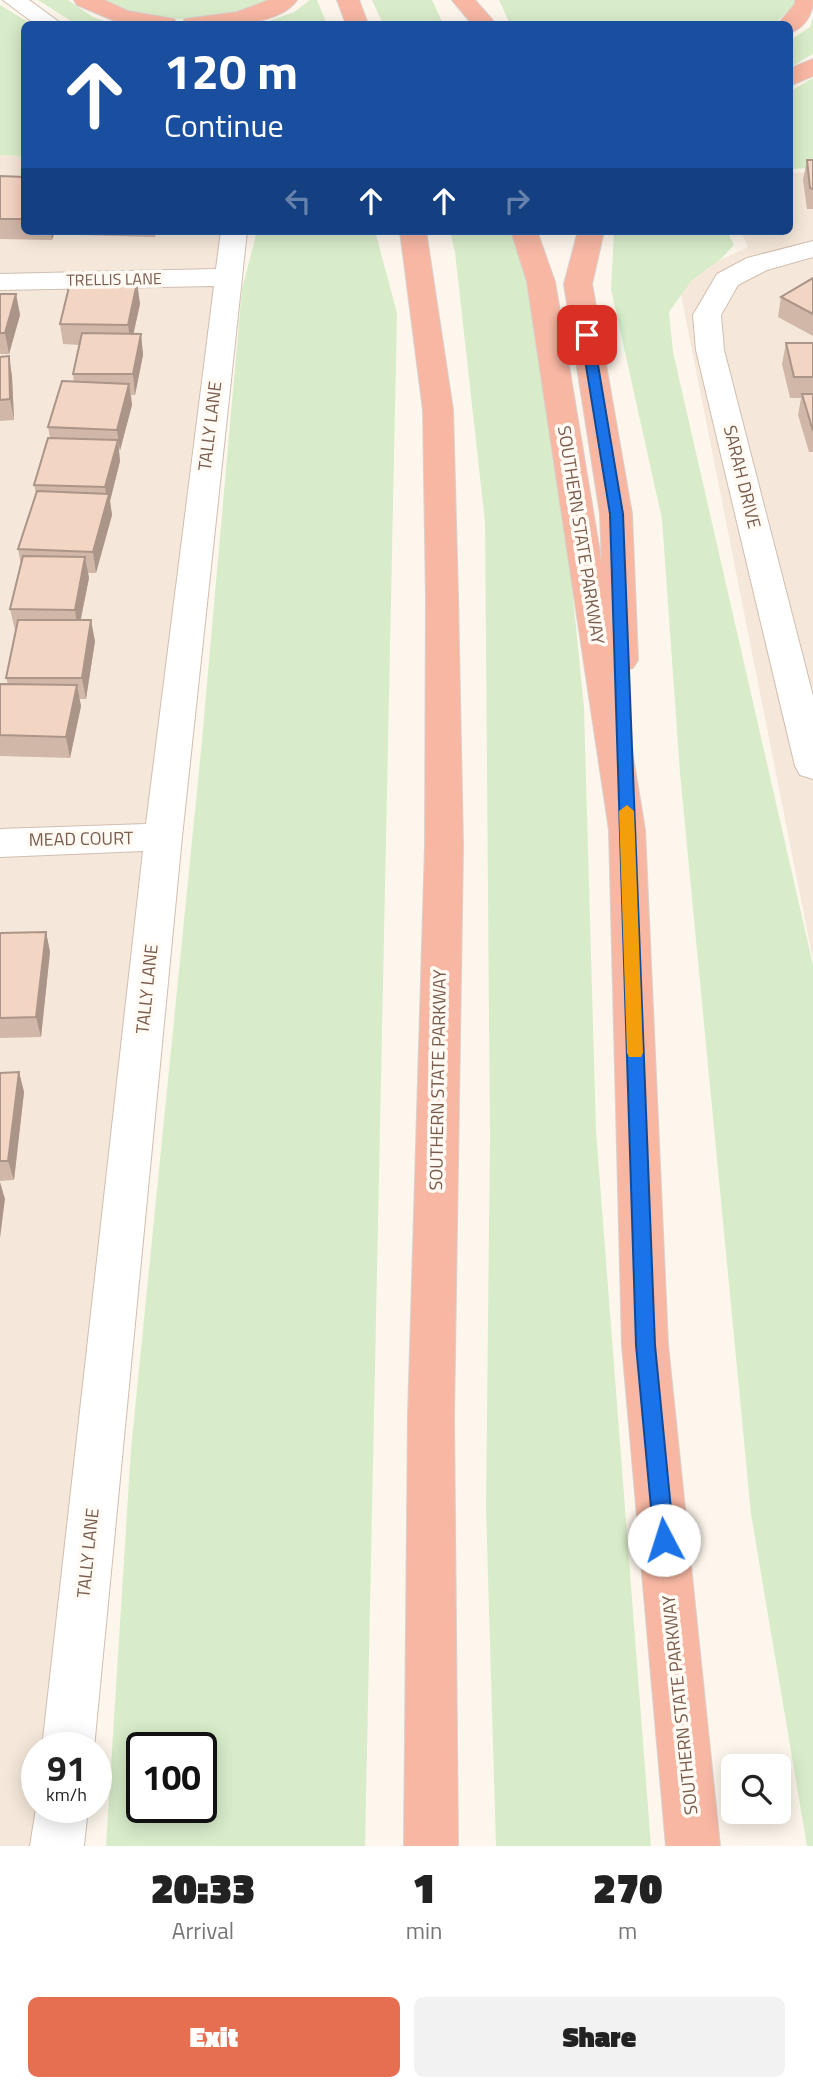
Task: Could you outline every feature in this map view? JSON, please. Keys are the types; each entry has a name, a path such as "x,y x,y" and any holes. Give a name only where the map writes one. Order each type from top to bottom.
{"highway":[{"path":"85,0 122,17 147,21"},
{"path":"218,21 244,18 271,9 286,0"},
{"path":"348,0 356,21"},
{"path":"441,0 452,21"},
{"path":"463,0 481,21"},
{"path":"793,21 807,5 806,0"},
{"path":"793,77 813,66"},
{"path":"395,235 420,271"},
{"name":"SOUTHERN STATE PARKWAY","path":"413,235 438,410 442,597 443,860 431,1416 431,1846"},
{"name":"SOUTHERN STATE PARKWAY","path":"525,235 541,282 627,830 645,1345 694,1846"},
{"path":"590,235 578,284 616,514 627,830"}],"street":[{"path":"14,0 46,21"},
{"name":"TALLY LANE","path":"70,1732 163,837 233,235"},
{"name":"SARAH DRIVE","path":"813,249 757,264 727,280 707,315 714,363 813,766"},
{"name":"TRELLIS LANE","path":"0,282 228,277"},
{"name":"MEAD COURT","path":"0,843 163,837"},
{"path":"57,1846 59,1823"}],"shaded area":[{"path":"0,155 21,156 21,235 223,235 61,1732 21,1732 21,1823 50,1823 48,1846 0,1846"},
{"path":"813,172 813,960 678,280 748,247 743,235 793,235 793,173"}],"green space":[{"path":"38,0 68,0 104,21 71,21"},
{"path":"103,0 275,0 271,4 230,14 164,19 122,10"},
{"path":"310,0 317,0 326,21 269,21 294,12"},
{"path":"372,0 432,0 442,21 382,21"},
{"path":"499,0 796,0 797,3 777,21 509,21"},
{"path":"0,5 26,21 21,21 21,156 0,155"},
{"path":"813,17 813,54 793,66 793,38 810,27"},
{"path":"813,78 813,168 793,169 793,90"},
{"path":"256,235 376,235 397,313 365,1846 106,1846 107,1823 112,1823 112,1751 131,1449 201,751 242,289"},
{"path":"451,235 517,235 565,516 584,708 596,1131 651,1846 496,1846 486,1508 490,1139 485,522"},
{"path":"614,235 729,235 734,245 721,259 692,280 669,312 673,352 813,965 813,1846 807,1846 751,1514 680,773 662,519 611,289"}],"building":[{"path":"807,160 813,160 813,189 810,188"},
{"path":"0,176 21,177 21,219 0,219"},
{"path":"813,278 813,314 781,297"},
{"path":"70,283 137,283 128,325 60,324"},
{"path":"0,294 16,294 5,333 0,333"},
{"path":"82,333 141,334 133,374 73,374"},
{"path":"786,343 813,343 813,377 794,377"},
{"path":"9,356 10,399 0,400 0,357"},
{"path":"62,381 129,384 117,430 48,427"},
{"path":"802,394 813,394 813,431"},
{"path":"48,438 118,440 105,487 34,485"},
{"path":"37,491 109,494 93,552 18,549"},
{"path":"23,556 85,557 75,610 10,609"},
{"path":"18,620 91,620 82,678 6,678"},
{"path":"0,684 77,685 66,737 0,735"},
{"path":"46,932 36,1017 0,1018 0,933"},
{"path":"19,1072 8,1161 0,1161 0,1073"}],"slow traffic":[{"path":"627,811 635,1053"}],"route":[{"path":"587,335 616,514 645,1345 664,1540"}]}
